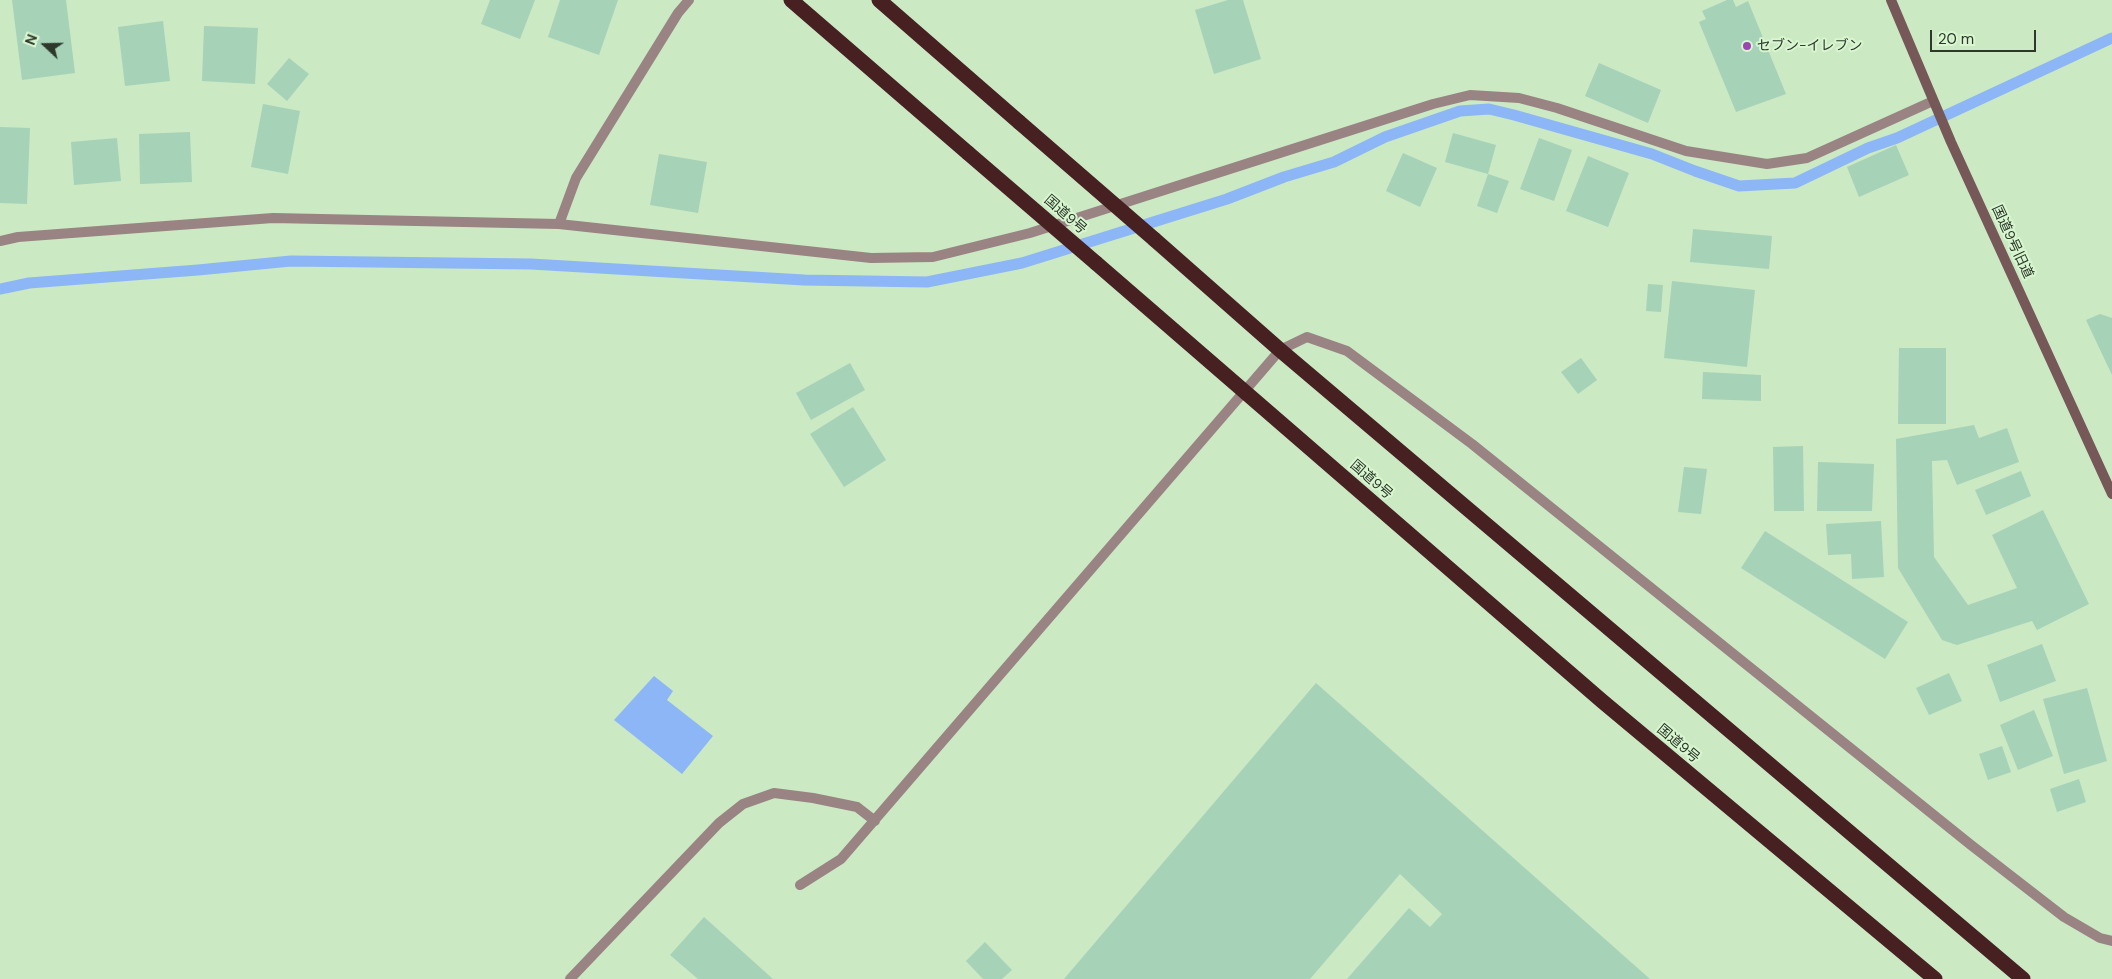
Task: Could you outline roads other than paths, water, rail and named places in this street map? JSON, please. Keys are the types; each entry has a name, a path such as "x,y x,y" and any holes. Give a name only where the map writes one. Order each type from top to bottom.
{"highway":[{"name":"国道9号","path":"791,0 1602,702 1935,979"},
{"path":"879,0 1280,350 2022,979"}],"street":[{"path":"559,224 576,178 678,13 689,0"},
{"name":"国道9号旧道","path":"1891,0 1933,101 2112,494"},
{"path":"0,241 18,237 273,218 559,224 871,258 933,257 1030,233 1432,104 1470,95 1519,98 1557,108 1686,150 1767,164 1807,158 1933,101"},
{"path":"800,885 841,859 1280,350 1308,337 1348,352 1472,444 1979,851 2064,917 2100,938 2112,941"},
{"path":"570,979 718,823 743,804 774,793 813,798 857,807 875,821"}],"water":[{"path":"654,676 673,691 667,700 713,736 682,774 614,720"}],"waterway":[{"path":"0,289 29,283 291,261 531,264 804,280 927,282 1022,263 1227,199 1284,177 1334,162 1385,137 1460,111 1489,109 1652,154 1739,186 1795,183 1868,148 1897,138 2112,38"}],"place":[{"name":"セブン-イレブン","path":"1747,46"}]}
